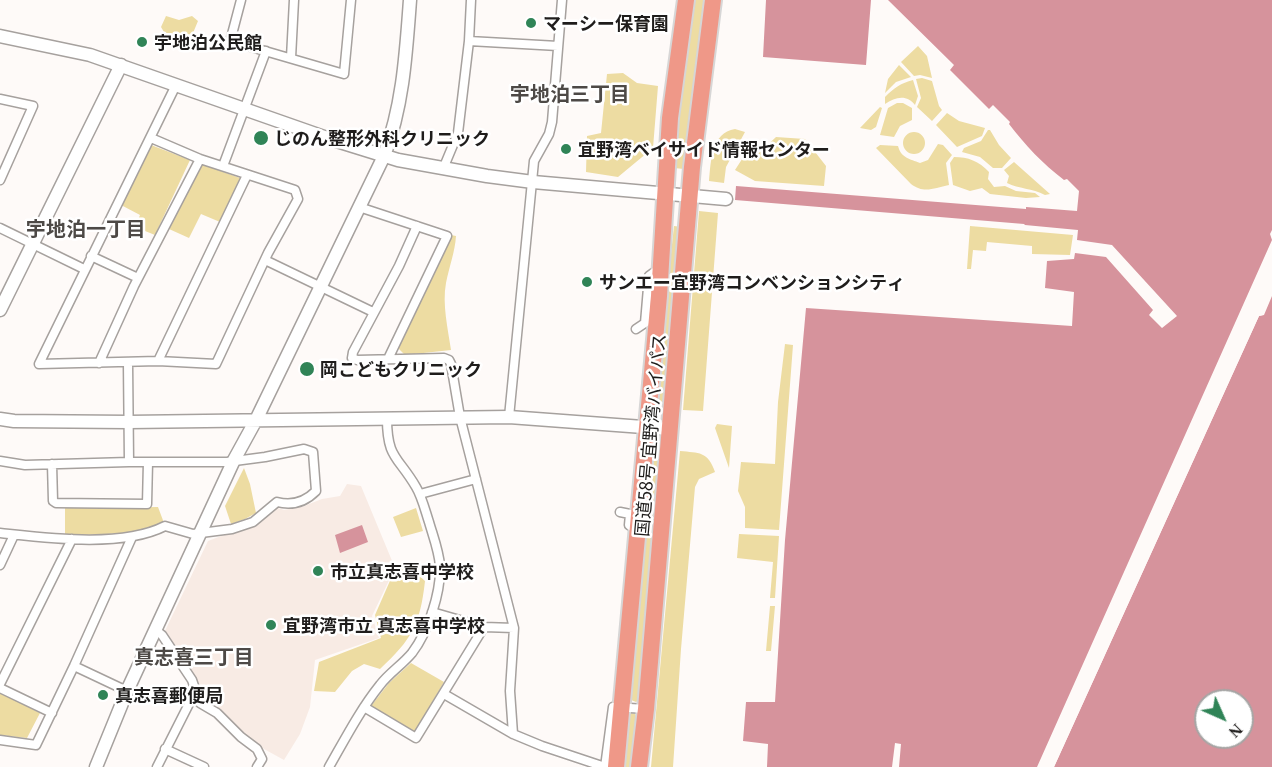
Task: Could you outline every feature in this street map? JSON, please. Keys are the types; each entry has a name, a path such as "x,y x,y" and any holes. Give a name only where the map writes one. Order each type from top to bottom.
{"highway":[{"name":"国道58号 宜野湾バイパス","path":"616,767 661,267 670,117 686,0"},
{"name":"国道58号 宜野湾バイパス","path":"639,767 646,709 690,195 713,0"}],"street":[{"path":"241,0 231,38 234,42 344,74 351,0"},
{"path":"291,58 294,0"},
{"path":"96,767 128,691 234,460 256,420 384,156 401,100 410,0"},
{"path":"443,169 458,133 469,41 471,0"},
{"path":"509,417 534,161 549,134 552,122 562,0"},
{"path":"0,36 90,55 384,156 443,169 533,182 726,199"},
{"path":"469,41 558,46"},
{"path":"223,166 266,51"},
{"path":"0,310 121,66"},
{"path":"152,138 200,159 295,190 298,199 265,260 216,364 158,361 39,364 84,269 152,138 176,85"},
{"path":"0,99 33,106 0,180"},
{"path":"99,363 138,278 200,159"},
{"path":"158,361 247,175"},
{"path":"359,207 447,236 388,359"},
{"path":"417,226 399,266 352,352 352,358 357,360 444,358 449,360 460,417 514,628 510,691 513,734"},
{"path":"0,228 84,269"},
{"path":"91,256 138,278"},
{"path":"265,260 373,312"},
{"path":"636,329 645,323 649,276 661,267"},
{"path":"128,363 129,462"},
{"path":"0,419 129,422 509,417 670,429"},
{"path":"329,767 364,707 381,683 414,650 424,634 432,612 440,567 420,494 393,455 387,439 387,418"},
{"path":"0,461 25,465 227,462 304,449 313,452 316,491 307,500 287,504 277,502 253,522 232,529 200,534 165,526 132,537 72,539 0,533"},
{"path":"52,464 52,501 57,503 147,504 148,462"},
{"path":"420,494 476,479"},
{"path":"620,512 630,514 629,525 638,531"},
{"path":"0,565 14,535"},
{"path":"0,740 36,745 132,537"},
{"path":"52,712 0,686 72,539"},
{"path":"432,612 484,627 514,628"},
{"path":"364,707 416,738 484,627"},
{"path":"156,631 162,635 192,680 200,703 218,713 241,737 257,749 262,759 257,767"},
{"path":"74,666 128,691"},
{"path":"157,767 195,690"},
{"path":"444,693 513,734 605,767 613,707 646,709"},
{"path":"165,749 204,767"}],"shaded area":[{"path":"695,0 706,0 684,169 674,168 686,57"},
{"path":"766,0 871,0 866,65 763,57"},
{"path":"888,0 1272,0 1272,230 1270,234 1272,240 1037,767 899,767 901,744 895,743 892,767 767,767 768,744 743,741 746,702 775,702 785,540 806,308 1072,326 1074,292 1045,288 1047,261 1074,259 1075,253 1106,257 1153,310 1149,315 1162,328 1177,316 1112,245 1077,240 1078,230 735,200 736,186 1077,211 1079,191 1035,154 1009,124 1010,122 993,105 989,109 950,70 954,65"},
{"path":"166,16 179,20 192,16 198,21 188,45 178,45 169,39 161,27"},
{"path":"918,46 927,56 932,78 914,76 901,62"},
{"path":"899,65 911,77 896,82 885,93 888,79"},
{"path":"623,73 637,83 658,86 653,148 618,177 586,172 587,136 601,133 607,74"},
{"path":"916,79 932,81 942,110 932,121 917,107 921,98"},
{"path":"913,80 918,96 915,105 905,98 885,104 885,97 891,91"},
{"path":"897,103 903,103 912,108 912,120 900,126 894,137 880,135 888,108"},
{"path":"880,107 882,108 876,127 871,130 860,128"},
{"path":"947,113 959,121 985,128 982,136 957,147 936,125"},
{"path":"735,129 745,132 726,167 724,183 709,181 712,157 717,142 721,136"},
{"path":"988,130 1011,158 1002,168 993,168 980,157 962,152 964,148 981,141"},
{"path":"914,132 922,135 925,143 922,151 914,154 906,151 903,143 906,135"},
{"path":"776,137 805,139 826,166 824,186 755,181 735,170 746,153 759,153"},
{"path":"938,144 943,145 952,155 946,163 949,185 929,189 920,189 911,184 876,148 880,145 898,146 904,156 920,163 928,160"},
{"path":"151,145 190,160 155,235 135,227 140,215 121,205"},
{"path":"954,157 969,159 981,165 989,172 988,179 994,187 1005,186 1016,191 1035,193 1040,197 1026,198 990,194 982,188 970,191 953,185 950,163"},
{"path":"1014,162 1050,194 1045,195 1007,183 1009,176 1004,170"},
{"path":"201,164 240,178 220,222 201,214 189,238 169,229"},
{"path":"699,211 718,213 703,411 683,410"},
{"path":"674,226 682,227 664,403 654,403 664,300"},
{"path":"970,226 1073,235 1070,255 1032,254 1032,246 987,242 986,251 973,250 971,269 967,269"},
{"path":"451,235 456,236 445,299 451,350 405,355 398,348"},
{"path":"1272,296 1272,767 1054,767 1259,316 1264,315"},
{"path":"785,344 793,345 779,530 745,528 745,507 738,491 741,462 775,464 778,402"},
{"path":"717,424 732,426 729,468 715,428"},
{"path":"680,451 702,454 709,460 715,472 699,479 695,487 673,767 651,767"},
{"path":"654,457 662,458 639,700 636,702 629,696 644,531 651,497"},
{"path":"244,468 256,513 231,524 225,506"},
{"name":"宜野湾市立 真志喜中学校","path":"347,484 361,486 395,568 372,616 379,638 315,660 310,707 300,734 284,760 264,749 240,731 219,708 203,701 164,633 208,541 253,524 275,507 284,510 340,496"},
{"path":"158,507 164,523 128,533 65,536 65,508"},
{"path":"416,508 423,531 401,537 393,517"},
{"path":"362,525 368,542 340,553 335,535"},
{"path":"739,534 779,536 775,598 770,598 773,562 737,558"},
{"path":"404,562 425,581 417,620 407,640 380,669 364,664 352,671 335,692 314,691 319,662 381,638 375,615 396,567"},
{"path":"770,606 775,606 771,651 766,651"},
{"path":"411,663 444,682 415,732 371,706 389,683"},
{"path":"0,692 40,713 27,738 0,735"},
{"path":"626,714 635,714 637,719 631,767 618,767"}],"pier":[{"path":"1272,293 1263,315 1259,316 1054,767 1051,767 1256,315 1261,312"}],"place":[{"name":"マーシー保育園","path":"531,23"},
{"name":"宇地泊公民館","path":"142,42"},
{"name":"じのん整形外科クリニック","path":"261,138"},
{"name":"宜野湾ベイサイド情報センター","path":"566,149"},
{"name":"サンエー宜野湾コンベンションシティ","path":"587,282"},
{"name":"岡こどもクリニック","path":"307,369"},
{"name":"市立真志喜中学校","path":"318,571"},
{"name":"宜野湾市立 真志喜中学校","path":"271,625"},
{"name":"真志喜郵便局","path":"103,695"}],"district":[{"name":"宇地泊三丁目","path":"570,93"},
{"name":"宇地泊一丁目","path":"86,228"},
{"name":"真志喜三丁目","path":"194,656"}]}
